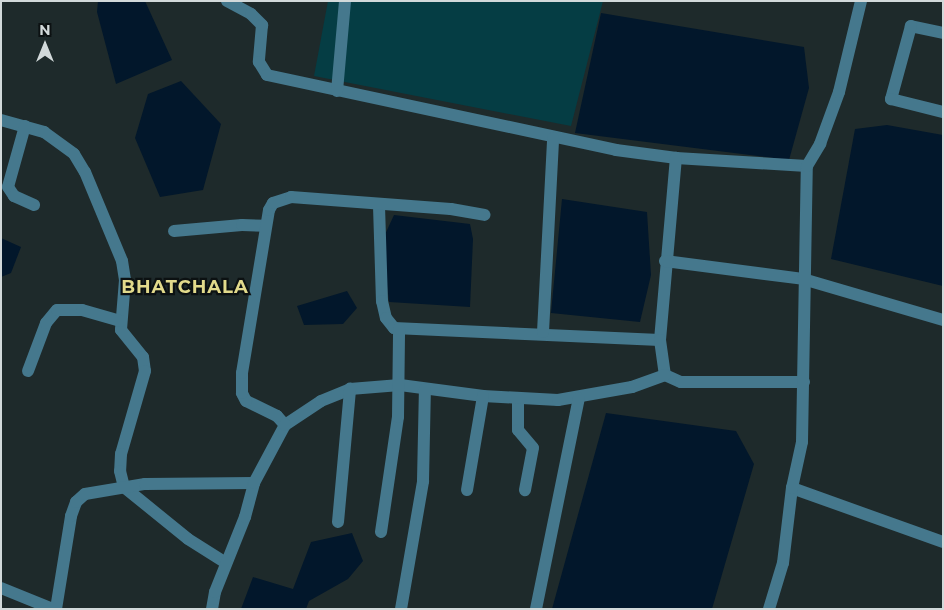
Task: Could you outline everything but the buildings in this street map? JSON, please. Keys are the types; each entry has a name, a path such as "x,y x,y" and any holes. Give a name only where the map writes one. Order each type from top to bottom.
{"street":[{"path":"227,1 251,14 262,25 259,62 267,75 553,138 676,158 807,166"},
{"path":"337,91 345,1"},
{"path":"769,609 782,563 792,488 802,442 804,382 803,279 807,166 820,144 839,92 861,1"},
{"path":"943,33 911,26 892,99 943,112"},
{"path":"1,120 25,126 60,142 74,154 85,172 122,261 125,280 120,321 125,338 143,357 145,371 121,454 120,472 124,487 188,538 226,563"},
{"path":"25,126 8,187 14,196 34,205"},
{"path":"543,332 553,138"},
{"path":"665,375 660,340 665,261 676,158"},
{"path":"285,425 277,416 246,401 242,393 242,373 269,210 282,198 379,206 451,209 484,215"},
{"path":"379,206 382,301 389,324 399,329 543,332 660,340"},
{"path":"174,231 242,224 266,226"},
{"path":"665,261 803,279 943,320"},
{"path":"28,371 46,323 58,310 82,310 120,321"},
{"path":"381,532 392,472 400,385 399,329"},
{"path":"212,609 226,563 245,517 254,483 285,425 320,401 350,389 400,385 483,396 558,400 579,398 632,387 665,375 681,382 804,382"},
{"path":"338,522 350,389"},
{"path":"401,609 423,481 424,389"},
{"path":"467,490 483,396"},
{"path":"518,398 518,430 533,448 526,490"},
{"path":"536,609 579,398"},
{"path":"1,588 55,609 67,538 76,502 85,494 124,487 172,482 254,483"},
{"path":"792,488 943,542"}],"shaded area":[{"path":"98,1 145,1 172,60 116,84 97,12"},
{"path":"328,1 603,1 571,126 314,76"},
{"path":"601,13 804,47 809,88 789,160 575,133"},
{"path":"181,81 221,124 203,190 160,197 135,138 148,94"},
{"path":"887,125 943,135 943,286 831,259 855,129"},
{"path":"562,199 647,212 651,275 640,322 551,313"},
{"path":"394,215 470,224 473,239 470,307 389,302 382,241"},
{"path":"1,238 21,247 11,273 1,277"},
{"path":"347,291 357,308 343,324 304,325 297,306"},
{"path":"606,413 736,431 754,464 712,609 552,609"},
{"path":"352,533 363,561 348,579 309,601 306,609 241,609 253,577 293,589 311,542"}],"district":[{"name":"BHATCHALA","path":"185,287"}]}
